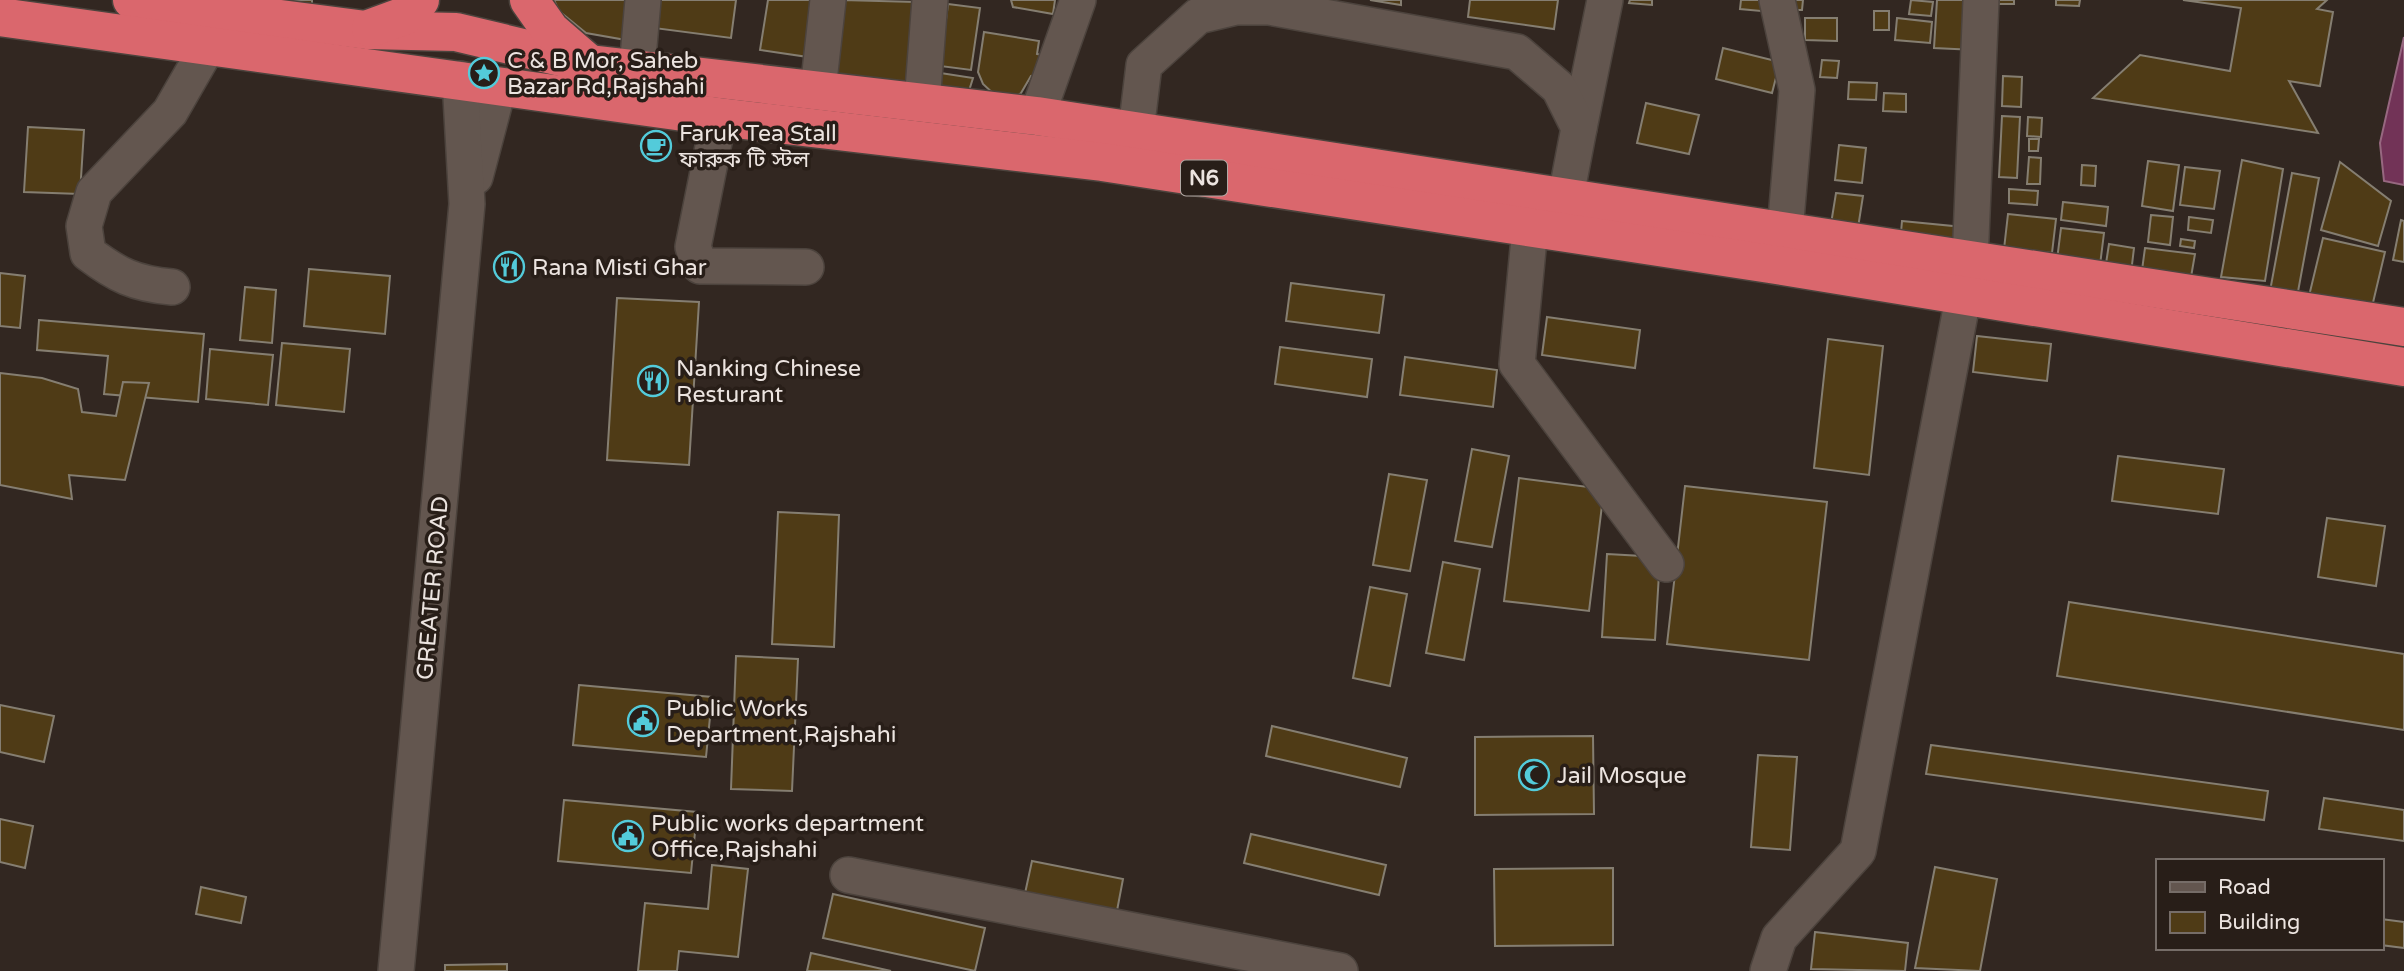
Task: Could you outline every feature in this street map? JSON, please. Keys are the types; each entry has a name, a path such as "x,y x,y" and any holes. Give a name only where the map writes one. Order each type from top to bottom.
{"highway":[{"name":"N6","path":"132,0 212,29 499,86 719,117 1037,153 1530,228 2404,327"},
{"path":"366,30 404,16 420,0"},
{"name":"GREATER ROAD","path":"499,86 508,0"},
{"path":"529,0 550,30 590,64"},
{"name":"N6","path":"0,17 212,29 366,30 456,16 505,46 590,64 1037,116 1785,231 1966,279 2404,368"},
{"name":"GREATER ROAD","path":"456,16 460,79"}],"street":[{"path":"636,69 643,0"},
{"path":"817,90 828,0"},
{"path":"922,103 930,0"},
{"path":"1037,153 1037,116 1078,0"},
{"path":"1566,196 1605,0"},
{"path":"1777,0 1797,90 1785,231"},
{"path":"1768,971 1779,938 1858,851 1966,279 1981,0"},
{"path":"1136,131 1144,65 1198,16 1236,7 1269,7 1517,52 1559,88 1579,128"},
{"path":"172,287 140,285 109,269 88,253 83,226 94,192 170,113 212,29"},
{"name":"GREATER ROAD","path":"396,971 467,204 460,79"},
{"name":"GREATER ROAD","path":"467,204 499,86"},
{"path":"719,117 693,247 700,266 806,267"},
{"path":"1530,228 1517,364 1666,564"},
{"path":"848,875 1340,971"}],"shaded area":[{"path":"2404,37 2404,185 2384,181 2380,143"}],"building":[{"path":"281,0 312,0 312,6"},
{"path":"554,0 631,0 626,40 586,33 559,11"},
{"path":"658,0 736,0 731,38 654,28"},
{"path":"768,0 812,0 808,57 760,50"},
{"path":"842,0 916,2 908,82 835,75"},
{"path":"1011,0 1055,0 1053,14 1013,7"},
{"path":"1370,0 1401,0 1401,5"},
{"path":"1470,0 1558,0 1554,29 1468,17"},
{"path":"1630,0 1652,0 1652,5 1629,3"},
{"path":"1741,0 1763,0 1761,11 1740,9"},
{"path":"1791,0 1803,0 1802,10 1790,10"},
{"path":"1911,0 1933,2 1931,16 1909,14"},
{"path":"1937,0 1978,0 1975,50 1934,48"},
{"path":"1999,0 2014,0 2014,4 1999,4"},
{"path":"2056,0 2080,0 2079,6 2056,5"},
{"path":"2183,0 2327,0 2317,9 2333,12 2320,86 2289,81 2318,133 2093,98 2140,55 2230,71 2241,8"},
{"path":"948,4 980,8 971,70 940,66"},
{"path":"1874,11 1889,11 1889,30 1874,30"},
{"path":"1805,18 1837,18 1837,41 1805,40"},
{"path":"1897,18 1932,22 1930,43 1895,40"},
{"path":"984,32 1039,41 1037,54 1046,56 1038,75 1031,76 1021,93 1013,99 996,96 983,84 978,72"},
{"path":"1723,48 1780,62 1772,93 1716,79"},
{"path":"1822,60 1839,61 1837,78 1820,77"},
{"path":"934,72 973,78 967,97 928,87"},
{"path":"2003,76 2022,77 2021,107 2002,106"},
{"path":"1849,82 1877,83 1876,100 1848,99"},
{"path":"1884,93 1906,94 1906,112 1883,111"},
{"path":"1646,103 1699,115 1689,154 1637,143"},
{"path":"2002,116 2020,117 2017,178 1999,177"},
{"path":"2028,117 2042,118 2041,137 2027,136"},
{"path":"28,127 84,130 80,194 24,192"},
{"path":"2029,139 2039,139 2038,151 2029,151"},
{"path":"1839,145 1866,148 1862,183 1835,180"},
{"path":"2029,157 2041,158 2040,184 2027,184"},
{"path":"2242,160 2283,169 2265,281 2221,277"},
{"path":"2148,161 2179,165 2173,211 2142,206"},
{"path":"2340,162 2391,201 2378,246 2321,230"},
{"path":"2082,165 2096,166 2095,186 2081,185"},
{"path":"2185,167 2220,171 2214,209 2180,205"},
{"path":"2292,173 2319,178 2297,297 2270,291"},
{"path":"2009,189 2038,191 2037,205 2009,203"},
{"path":"1836,193 1863,196 1857,234 1830,230"},
{"path":"2063,202 2108,207 2106,226 2061,220"},
{"path":"2008,214 2056,219 2052,253 2004,249"},
{"path":"2151,215 2173,217 2170,245 2148,242"},
{"path":"2189,217 2213,220 2211,233 2188,230"},
{"path":"2401,220 2404,221 2404,262 2393,260"},
{"path":"1902,221 1973,228 1971,251 1900,244"},
{"path":"2061,228 2104,233 2100,265 2057,260"},
{"path":"2323,238 2385,252 2371,311 2309,296"},
{"path":"2181,239 2195,241 2194,248 2180,246"},
{"path":"2109,244 2134,248 2131,273 2105,270"},
{"path":"2145,248 2195,254 2191,277 2142,270"},
{"path":"309,269 390,276 385,334 304,326"},
{"path":"0,273 25,276 20,328 0,326"},
{"path":"1291,283 1384,295 1379,333 1286,321"},
{"path":"245,287 276,290 272,343 240,340"},
{"name":"Nanking Chinese Resturant","path":"617,298 699,302 689,465 607,460"},
{"path":"1547,317 1640,330 1635,368 1542,355"},
{"path":"39,320 204,334 198,402 104,394 108,356 37,350"},
{"path":"1977,336 2051,344 2047,381 1973,372"},
{"path":"1828,339 1883,346 1869,475 1814,468"},
{"path":"282,343 350,349 344,412 276,405"},
{"path":"1280,347 1372,359 1367,397 1275,384"},
{"path":"210,349 273,355 268,405 206,399"},
{"path":"1405,357 1497,370 1493,407 1400,395"},
{"path":"0,373 42,378 78,389 82,412 116,416 123,382 149,383 125,480 69,475 72,499 0,485"},
{"path":"1472,449 1509,456 1492,547 1455,541"},
{"path":"2118,456 2224,469 2218,514 2112,501"},
{"path":"1389,474 1427,480 1410,571 1373,565"},
{"path":"1519,478 1604,489 1589,611 1504,601"},
{"path":"1685,486 1827,502 1809,660 1667,644"},
{"path":"778,512 839,515 834,647 772,644"},
{"path":"2327,518 2385,526 2376,586 2318,577"},
{"path":"1607,554 1660,557 1655,640 1602,637"},
{"path":"1443,562 1480,569 1464,660 1426,653"},
{"path":"1370,587 1407,594 1390,686 1353,678"},
{"path":"2069,602 2404,654 2404,730 2057,676"},
{"path":"736,656 798,659 792,791 731,789"},
{"name":"Public Works Department,Rajshahi","path":"579,685 712,697 706,757 573,745"},
{"path":"0,705 54,716 44,762 0,752"},
{"path":"1272,726 1407,758 1400,787 1266,756"},
{"name":"Jail Mosque","path":"1593,736 1594,814 1475,815 1475,737"},
{"path":"1931,745 2268,791 2264,820 1926,774"},
{"path":"1758,755 1797,757 1790,850 1751,847"},
{"path":"2324,798 2404,810 2404,841 2319,829"},
{"name":"Public works department Office,Rajshahi","path":"564,800 697,812 691,873 558,861"},
{"path":"0,819 33,826 25,868 0,862"},
{"path":"1251,834 1386,865 1379,895 1244,863"},
{"path":"1032,861 1123,879 1116,916 1024,898"},
{"name":"Public works department Office,Rajshahi","path":"712,865 748,869 738,957 679,951 677,971 638,971 645,903 708,909"},
{"path":"1935,867 1997,879 1980,971 1915,968"},
{"path":"1613,868 1613,945 1495,946 1494,869"},
{"path":"201,887 246,897 241,923 196,914"},
{"path":"833,894 985,928 975,971 823,938"},
{"path":"2383,919 2404,922 2404,948 2383,945"},
{"path":"1815,932 1908,943 1905,971 1811,969"},
{"path":"811,953 891,971 807,971"},
{"path":"507,964 507,971 445,971 445,965"}],"place":[{"name":"C & B Mor, Saheb Bazar Rd,Rajshahi","path":"484,73"},
{"name":"Faruk Tea Stall ফারুক টি স্টল","path":"656,146"},
{"name":"Rana Misti Ghar","path":"509,267"},
{"name":"Nanking Chinese Resturant","path":"653,381"},
{"name":"Public Works Department,Rajshahi","path":"643,721"},
{"name":"Jail Mosque","path":"1534,775"},
{"name":"Public works department Office,Rajshahi","path":"628,836"}]}
